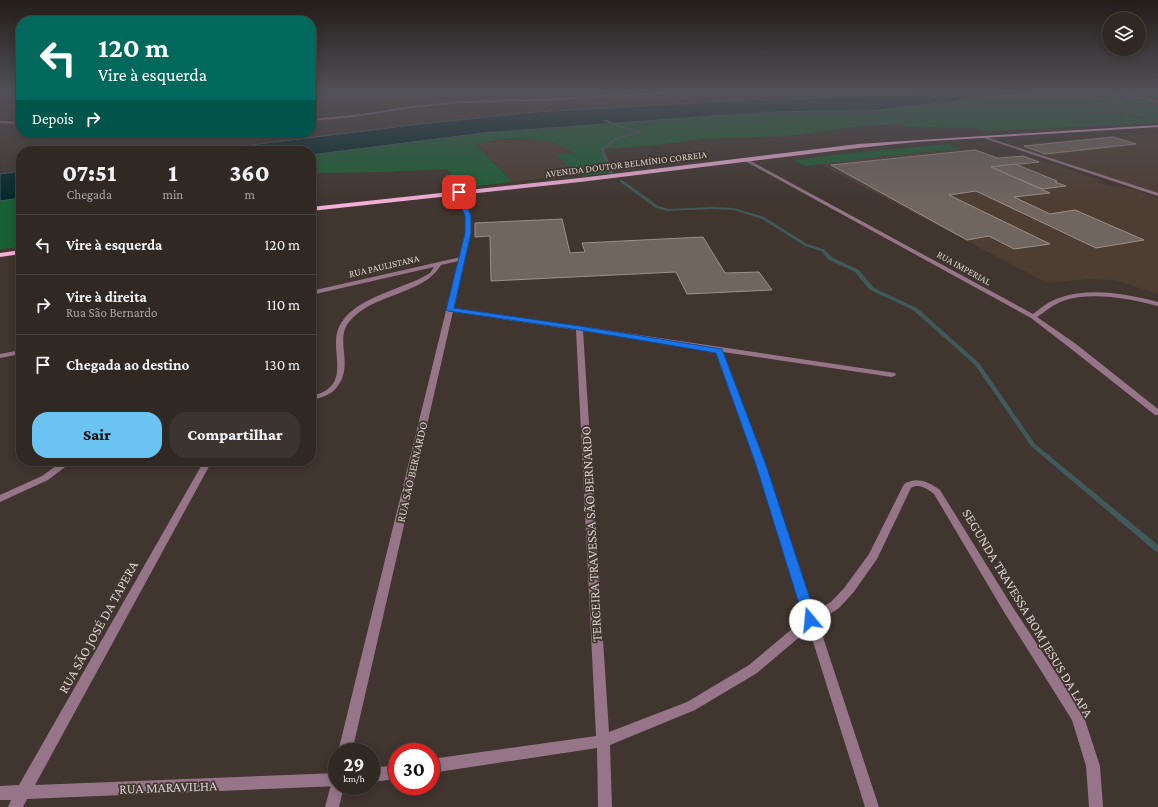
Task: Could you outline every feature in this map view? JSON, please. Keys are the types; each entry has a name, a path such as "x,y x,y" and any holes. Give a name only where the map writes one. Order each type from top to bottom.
{"main road":[{"name":"AVENIDA DOUTOR BELMÍNIO CORREIA","path":"316,208 580,180 858,146 1116,129"},
{"path":"0,255 16,253"}],"street":[{"path":"984,137 1158,195"},
{"name":"RUA IMPERIAL","path":"747,160 1033,317 1158,413"},
{"name":"RUA SÃO BERNARDO","path":"347,743 468,233 468,216 459,192"},
{"name":"RUA PAULISTANA","path":"316,292 461,259"},
{"path":"316,397 320,397 333,388 340,377 342,366 339,343 341,332 346,322 365,306 421,281 434,272 439,264"},
{"path":"1033,317 1049,306 1063,299 1076,297 1126,297 1158,304"},
{"path":"450,310 579,328 719,351 892,374"},
{"name":"TERCEIRA TRAVESSA SÃO BERNARDO","path":"579,328 605,807"},
{"path":"719,351 761,465 810,620 872,807"},
{"path":"1,357 16,353"},
{"path":"0,499 45,478 62,466"},
{"name":"RUA SÃO JOSÉ DA TAPERA","path":"15,807 205,466"},
{"name":"SEGUNDA TRAVESSA BOM JESUS DA LAPA","path":"810,620 835,605 849,590 873,556 907,486 916,482 927,485 937,492 946,505 1008,609 1078,718 1092,766 1096,807"},
{"path":"440,765 602,741 691,706 753,669 810,620"},
{"name":"RUA MARAVILHA","path":"0,793 328,780"},
{"path":"332,807 335,795"}],"shaded area":[{"path":"1158,134 1158,193 1013,145 1102,137"},
{"path":"515,139 538,140 562,145 576,153 555,156 578,174 512,182 476,143"},
{"path":"976,149 1002,159 1029,156 1103,181 1097,183 1133,189 1158,198 1158,294 1114,280 1090,279 1047,283 820,164 885,156"}],"green space":[{"path":"541,129 841,129 787,136 703,139 648,146 603,149 611,173 580,176 555,155 575,153 565,147 553,143 527,139 487,141 476,144 512,182 467,187 454,178 447,169 316,173 316,154 483,133"},
{"path":"979,129 1035,129 984,131"},
{"path":"950,144 962,149 885,156 807,166 793,161 849,153"},
{"path":"16,199 16,247 0,249 0,201"}],"water":[{"path":"383,129 541,129 483,133 316,154 316,146 243,146"},
{"path":"16,172 16,199 0,201 0,174"}],"building":[{"path":"1113,137 1136,144 1045,154 1024,146"},
{"path":"975,150 998,158 1023,156 1039,162 991,167 1050,193 1014,197 1050,214 1075,210 1144,240 1096,248 976,191 949,195 1050,244 1014,249 989,236 967,240 831,165"},
{"path":"1015,164 1066,186 1042,189 991,167"},
{"path":"562,219 570,253 585,252 582,243 703,237 725,273 759,272 772,290 687,294 676,272 491,281 490,236 475,237 475,223"}],"waterway":[{"path":"611,173 602,149 617,138 640,132 640,130 627,129"},
{"path":"621,181 657,207 668,210 712,208 734,209 763,218 806,245 822,250 831,259 857,271 872,289 915,309 977,364 1033,445 1158,549"}],"route":[{"path":"459,192 468,216 468,233 450,310 579,328 719,351 761,465 810,620"}]}
